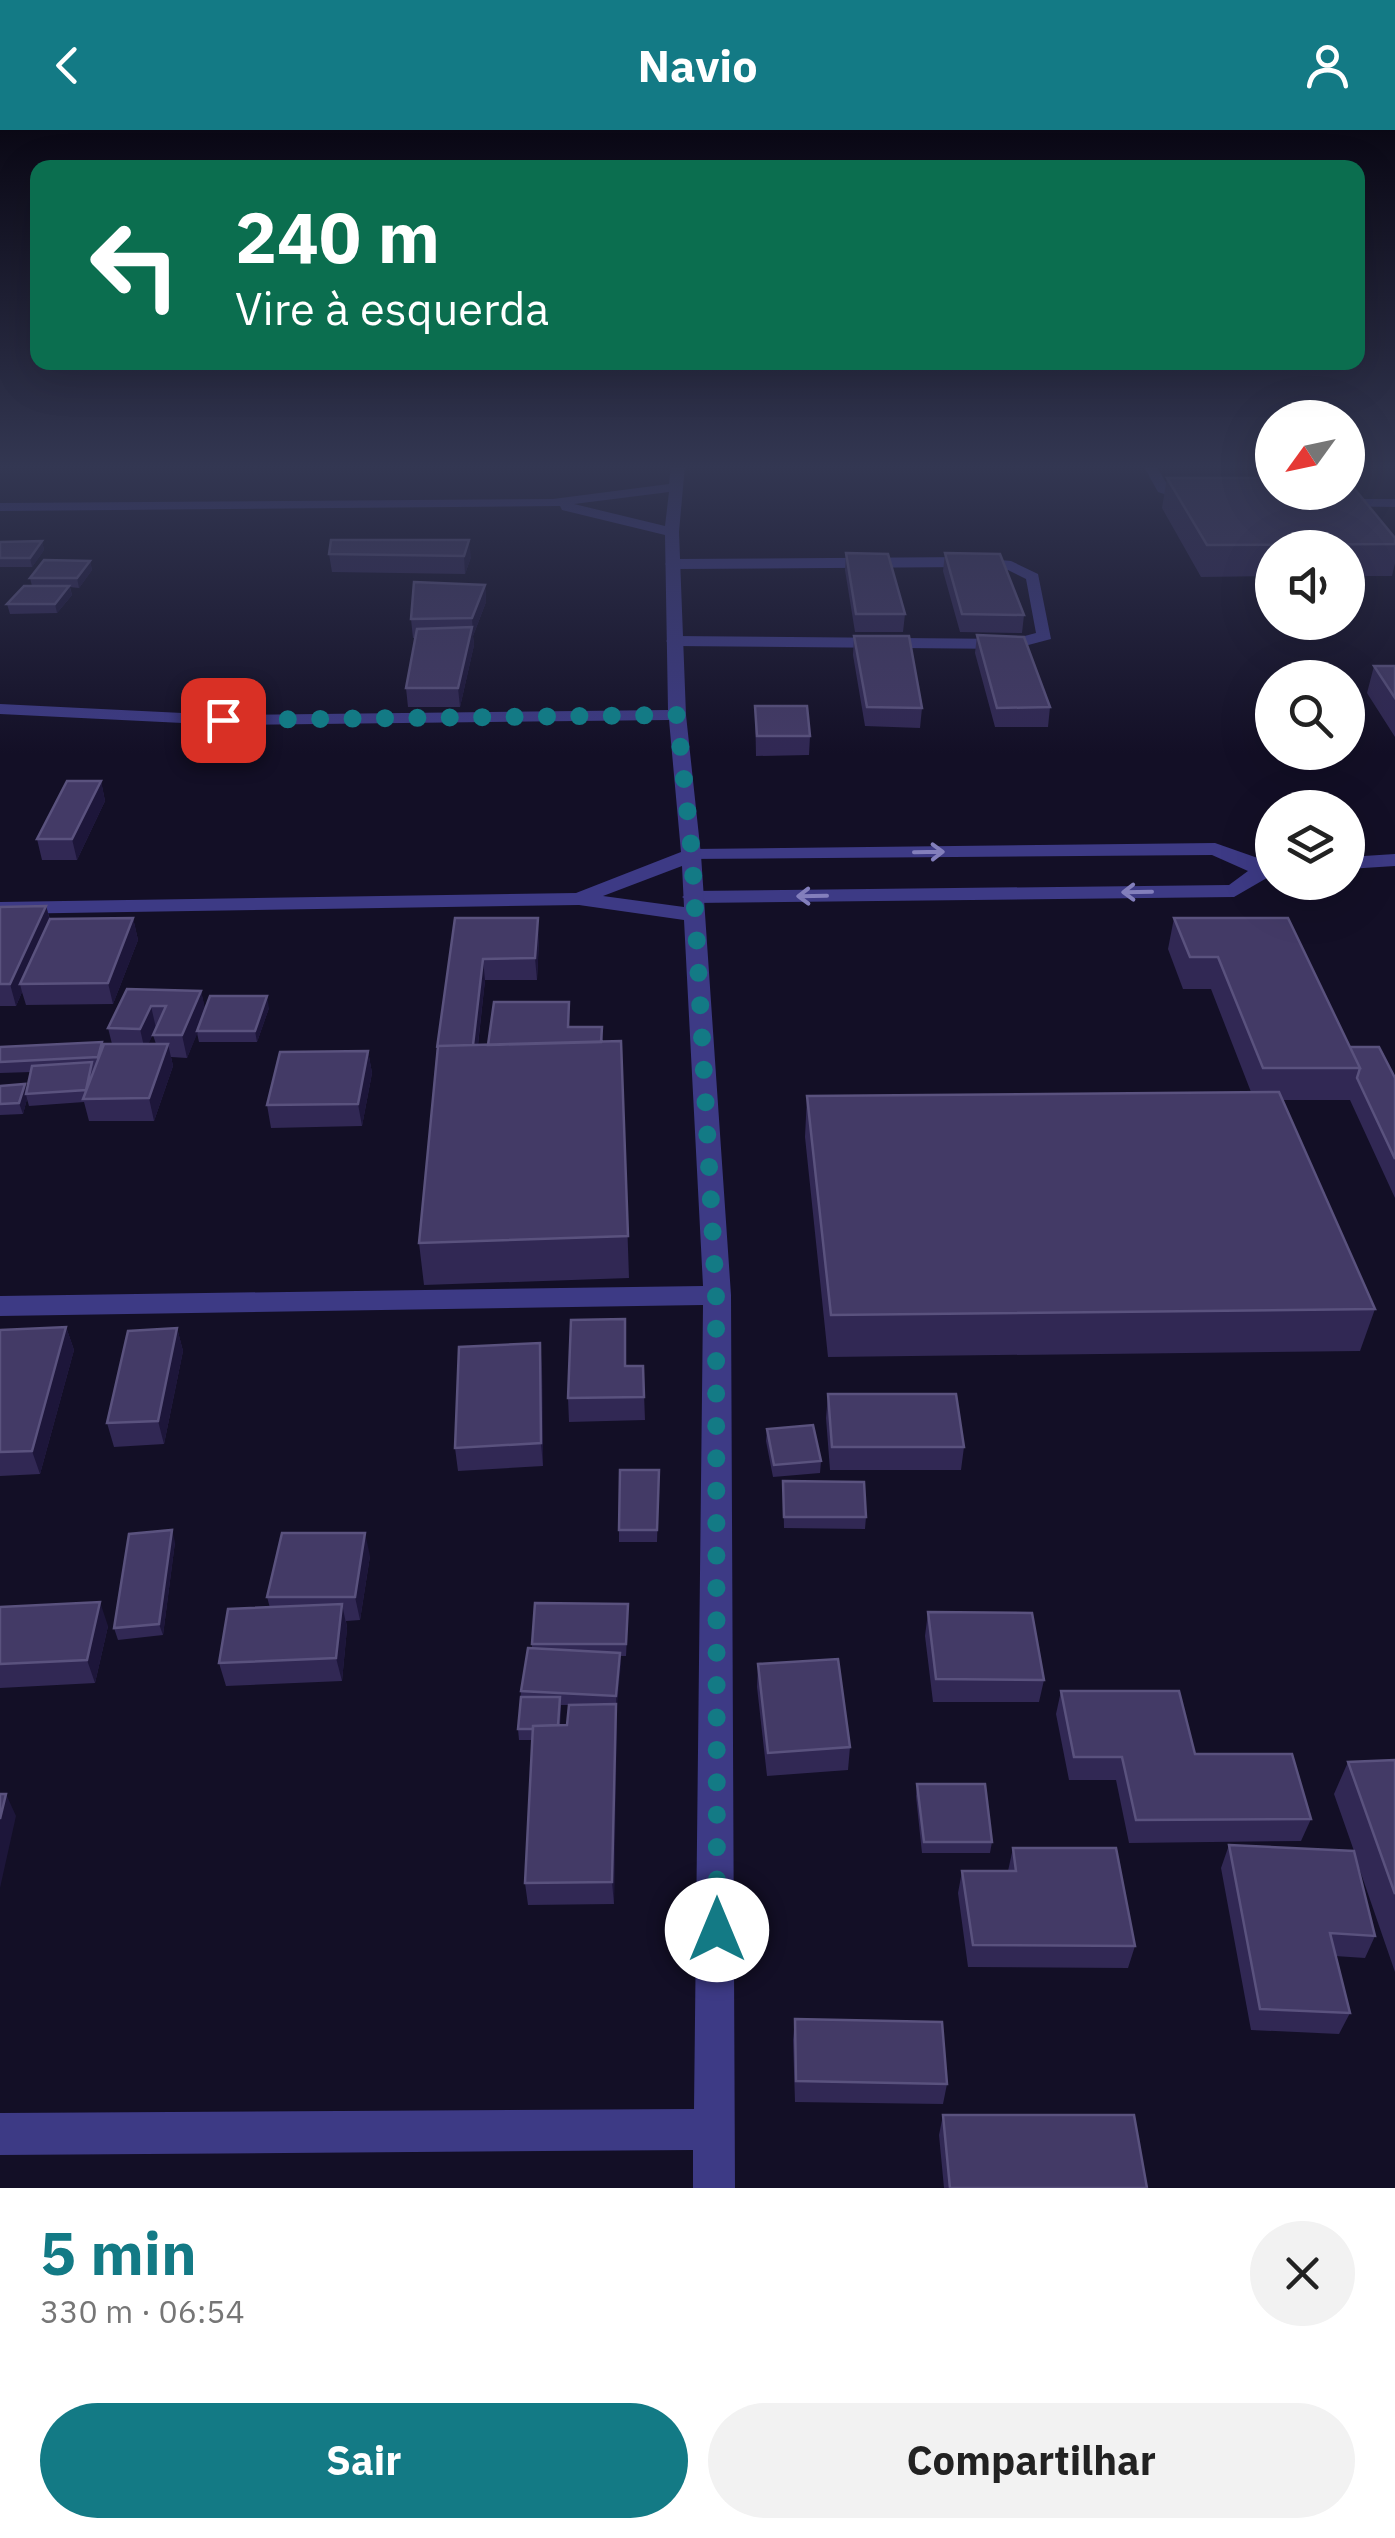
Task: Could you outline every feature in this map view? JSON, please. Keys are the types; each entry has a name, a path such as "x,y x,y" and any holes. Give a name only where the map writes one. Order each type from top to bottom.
{"street":[{"path":"674,641 1013,644 1045,636 1033,577 1010,566 968,562 672,564 674,641 677,715 692,854 716,1294 714,2188"},
{"path":"0,710 223,720 677,715"},
{"path":"579,899 692,854 1215,849 1255,865"},
{"path":"1365,862 1395,860"},
{"path":"0,908 579,899 692,906 1234,891 1255,878"},
{"path":"0,1306 716,1294"},
{"path":"0,2134 717,2129"}],"building":[{"path":"43,561 90,561 77,578 30,578"},
{"path":"847,561 890,561 905,614 856,614"},
{"path":"947,561 1003,561 1024,615 962,614"},
{"path":"414,582 485,585 472,618 411,619"},
{"path":"24,586 69,586 55,604 7,604"},
{"path":"472,627 458,688 406,688 417,629"},
{"path":"977,635 1024,637 1050,707 997,708"},
{"path":"854,636 909,636 922,708 867,707"},
{"path":"1374,666 1395,666 1395,698"},
{"path":"755,706 807,706 810,736 757,736"},
{"path":"67,781 101,781 72,839 37,839"},
{"path":"46,906 10,984 0,984 0,907"},
{"path":"133,918 108,983 20,984 50,919"},
{"path":"455,918 538,918 535,958 483,959 473,1045 437,1048"},
{"path":"1174,918 1288,918 1360,1068 1263,1068 1218,957 1190,957"},
{"path":"127,989 201,991 182,1035 153,1035 166,1006 151,1006 140,1029 108,1028"},
{"path":"210,996 267,996 255,1031 197,1031"},
{"path":"494,1002 569,1002 568,1027 602,1027 601,1042 488,1045"},
{"path":"621,1041 628,1236 419,1243 438,1046"},
{"path":"102,1042 98,1057 0,1062 0,1047"},
{"path":"104,1044 168,1044 149,1098 83,1099"},
{"path":"1350,1047 1379,1047 1395,1078 1395,1159 1357,1078 1360,1068"},
{"path":"368,1051 358,1104 267,1105 280,1052"},
{"path":"92,1062 86,1090 26,1094 32,1066"},
{"path":"25,1084 19,1103 0,1104 0,1086"},
{"path":"1279,1092 1375,1309 831,1315 807,1096"},
{"path":"625,1319 625,1366 643,1366 644,1397 568,1398 571,1320"},
{"path":"66,1327 32,1451 0,1452 0,1330"},
{"path":"177,1328 158,1421 107,1423 128,1331"},
{"path":"540,1343 541,1443 455,1448 459,1347"},
{"path":"828,1394 956,1394 964,1447 832,1447"},
{"path":"813,1425 821,1461 774,1465 767,1429"},
{"path":"620,1470 659,1470 657,1530 619,1530"},
{"path":"783,1481 864,1482 866,1517 784,1517"},
{"path":"172,1530 159,1624 114,1628 129,1534"},
{"path":"282,1533 365,1533 355,1597 267,1597"},
{"path":"100,1602 87,1660 0,1664 0,1607"},
{"path":"535,1603 628,1604 626,1644 532,1644"},
{"path":"342,1604 336,1658 219,1663 228,1609"},
{"path":"928,1612 1032,1613 1044,1680 936,1679"},
{"path":"528,1648 620,1653 616,1696 521,1691"},
{"path":"838,1659 850,1747 768,1753 758,1664"},
{"path":"1061,1691 1179,1691 1195,1754 1292,1754 1311,1819 1136,1820 1122,1757 1074,1757"},
{"path":"521,1697 560,1697 558,1725 518,1729"},
{"path":"616,1704 612,1882 525,1883 533,1726 567,1725 569,1705"},
{"path":"1395,1760 1395,1894 1348,1762"},
{"path":"917,1784 985,1784 992,1842 924,1842"},
{"path":"0,1794 6,1794 0,1819"},
{"path":"1229,1845 1354,1851 1375,1936 1330,1933 1350,2013 1260,2009"},
{"path":"1013,1848 1116,1848 1135,1946 973,1945 962,1871 1016,1871"},
{"path":"795,2019 942,2022 947,2084 796,2081"},
{"path":"943,2115 1134,2115 1147,2188 950,2188"}],"route":[{"path":"223,720 677,715 692,854 716,1294 717,1930"}]}
